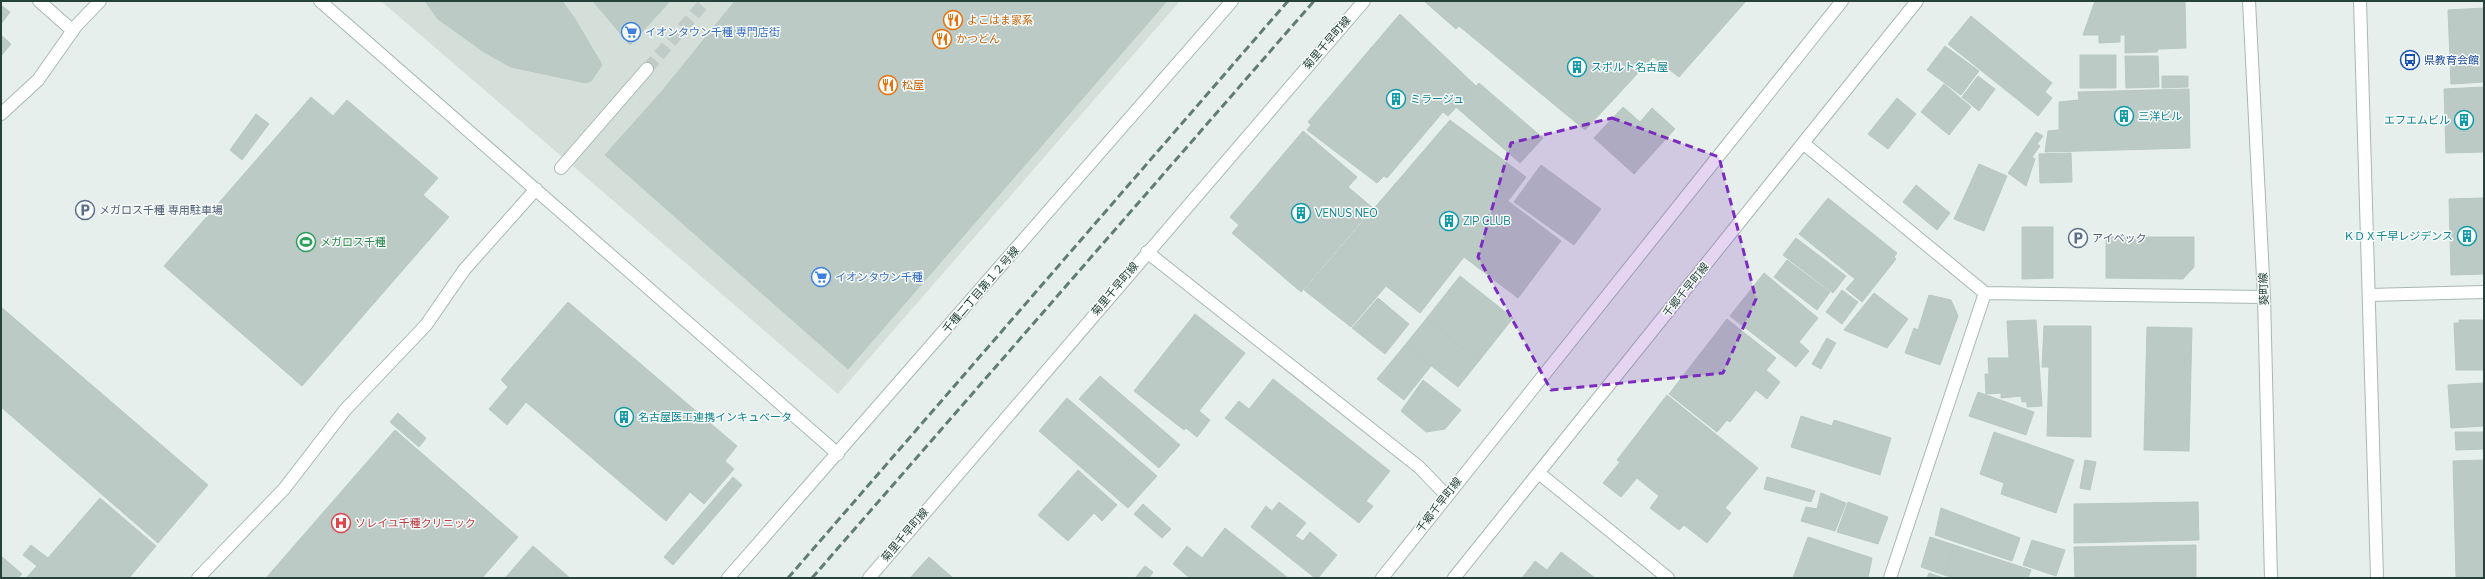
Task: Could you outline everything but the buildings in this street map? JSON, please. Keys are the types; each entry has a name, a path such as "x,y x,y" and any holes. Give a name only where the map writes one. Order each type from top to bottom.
{"street":[{"path":"39,1 73,31"},
{"path":"1,114 38,80 73,31 100,1"},
{"path":"320,1 838,454"},
{"name":"千種二丁目第１２号線","path":"728,578 838,454 1232,1"},
{"name":"菊里千早町線","path":"869,578 1147,252 1364,1"},
{"name":"千郷千早町線","path":"1382,578 1842,1"},
{"name":"千郷千早町線","path":"1454,578 1540,474 1916,1"},
{"name":"葵町線","path":"2249,1 2264,297 2271,578"},
{"path":"2360,1 2377,578"},
{"path":"561,168 647,70"},
{"path":"1803,143 1985,293 2264,297"},
{"path":"198,578 284,489 345,410 426,325 464,270 536,189"},
{"path":"1147,252 1419,467 1447,496"},
{"path":"2369,295 2484,292"},
{"path":"1890,578 1985,293"},
{"path":"1540,474 1668,578"}],"highlighted area":[{"path":"1612,118 1719,157 1756,299 1723,373 1551,390 1478,257 1511,143"}],"shaded area":[{"name":"イオンタウン千種","path":"381,1 1180,1 838,394"}],"tunnel":[{"path":"647,69 706,1"}],"railway":[{"path":"788,578 1288,1"},
{"path":"812,578 1314,1"}],"place":[{"name":"よこはま家系","path":"953,20"},
{"name":"イオンタウン千種 専門店街","path":"631,32"},
{"name":"かつどん","path":"942,39"},
{"name":"県教育会館","path":"2410,60"},
{"name":"スポルト名古屋","path":"1577,67"},
{"name":"松屋","path":"888,85"},
{"name":"ミラージュ","path":"1396,99"},
{"name":"三洋ビル","path":"2124,116"},
{"name":"エフエムビル","path":"2464,120"},
{"name":"メガロス千種 専用駐車場","path":"85,210"},
{"name":"VENUS NEO","path":"1301,213"},
{"name":"ZIP CLUB","path":"1449,221"},
{"name":"ＫＤＸ千早レジデンス","path":"2467,236"},
{"name":"アイベック","path":"2078,238"},
{"name":"メガロス千種","path":"306,242"},
{"name":"イオンタウン千種","path":"821,277"},
{"name":"名古屋医工連携インキュベータ","path":"624,417"},
{"name":"ソレイユ千種クリニック","path":"341,523"}]}
